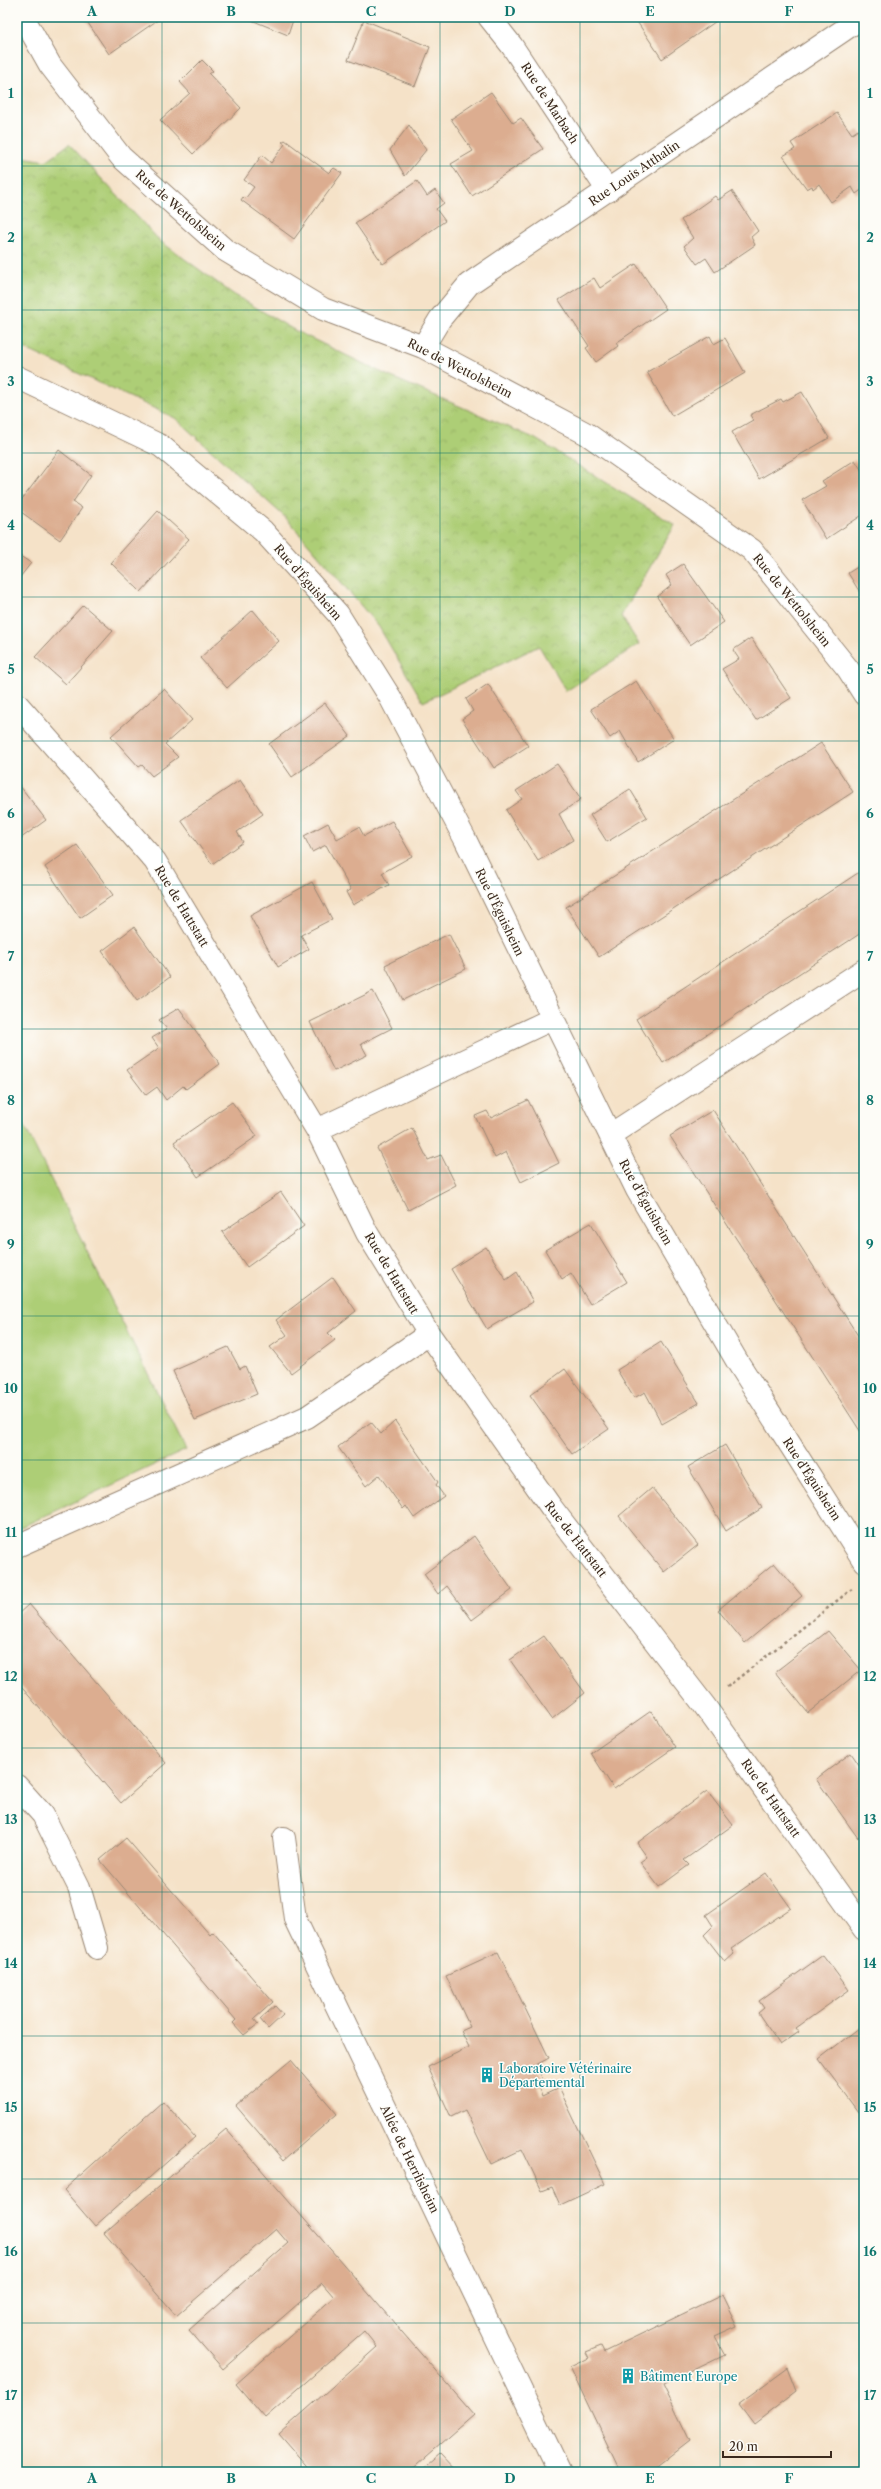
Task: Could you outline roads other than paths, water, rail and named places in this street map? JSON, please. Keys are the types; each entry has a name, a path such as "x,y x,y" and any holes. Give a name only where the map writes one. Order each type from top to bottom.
{"street":[{"name":"Rue de Wettolsheim","path":"23,17 50,65 121,157 225,250 323,309 423,347 587,434 752,550 848,670 864,694"},
{"name":"Rue de Marbach","path":"489,17 512,46 608,191"},
{"name":"Rue Louis Atthalin","path":"423,347 440,318 469,284 863,17"},
{"name":"Rue d'Éguisheim","path":"17,376 161,446 263,531 338,614 390,697 465,839 637,1190 737,1362 864,1561"},
{"name":"Rue de Hattstatt","path":"17,704 155,861 317,1130 367,1233 428,1334 551,1507 704,1704 864,1929"},
{"path":"610,1135 864,970"},
{"path":"317,1130 552,1019"},
{"path":"17,1546 307,1416 428,1334"},
{"path":"17,1786 44,1815 79,1887 97,1948"},
{"name":"Allée de Herrlisheim","path":"284,1838 295,1919 560,2472"}],"place":[{"name":"Laboratoire Vétérinaire Départemental","path":"487,2075"},
{"name":"Bâtiment Europe","path":"628,2376"}]}
